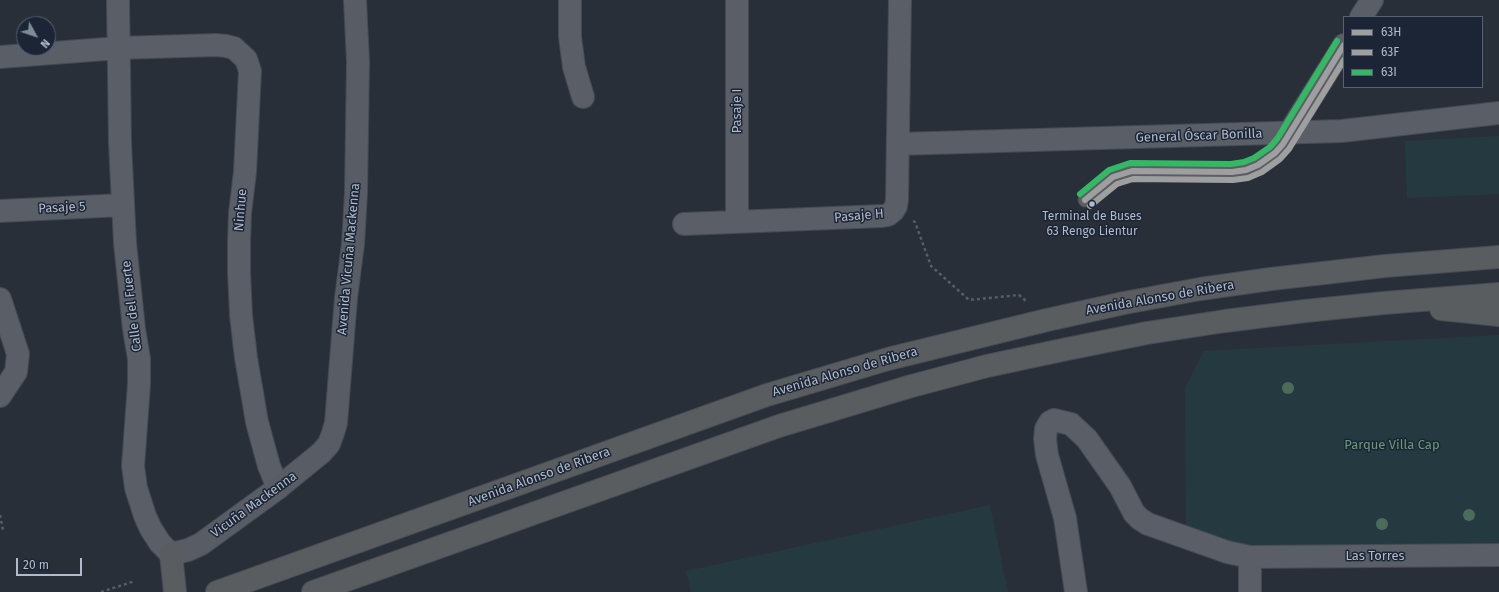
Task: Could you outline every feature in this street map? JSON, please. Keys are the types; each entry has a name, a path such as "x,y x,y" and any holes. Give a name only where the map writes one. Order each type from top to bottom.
{"highway":[{"path":"1385,266 1499,242"},
{"name":"Avenida Alonso de Ribera","path":"217,592 775,393 888,359 967,338 1124,303 1271,278 1385,266 1499,257"},
{"path":"313,592 786,424 908,387 987,366 1147,333 1241,319 1384,303 1499,294"},
{"path":"1384,303 1499,315"},
{"path":"171,554 175,592"}],"street":[{"name":"Calle del Fuerte","path":"118,0 120,143 123,205 128,274 139,359 139,384 133,455 134,477 136,488 151,529 160,543 171,554"},
{"name":"Avenida Vicuña Mackenna","path":"328,444 336,423 346,298 353,244 356,193 358,62 355,0"},
{"path":"570,0 570,37 574,66 583,97"},
{"name":"Pasaje I","path":"737,0 737,222"},
{"name":"Pasaje H","path":"684,224 882,216 888,215 893,211 897,200 900,0"},
{"path":"1363,16 1372,0"},
{"name":"Ninhue","path":"0,57 119,48 226,46 234,48 242,53 250,71 245,172 240,213 239,272 241,315 246,358 257,422 269,466 278,488"},
{"path":"1289,133 1343,47"},
{"name":"General Óscar Bonilla","path":"898,144 1342,131 1499,113"},
{"name":"Pasaje 5","path":"0,211 123,205"},
{"path":"0,299 18,354 16,372 6,388"},
{"name":"Las Torres","path":"1076,592 1065,518 1048,455 1045,438 1046,429 1050,422 1054,420 1071,424 1087,439 1120,486 1134,513 1140,519 1148,524 1228,552 1250,557 1499,555"},
{"name":"Vicuña Mackenna","path":"171,554 188,550 201,544 278,488 321,453 328,444"},
{"path":"1250,557 1250,592"}],"lane":[{"path":"1085,200 1113,177 1132,171 1232,172 1246,170 1274,153 1289,133"}],"path":[{"path":"893,211 915,222 931,266 969,300 1019,295 1028,303"},
{"path":"0,515 4,530"},
{"path":"101,592 135,581"}],"green space":[{"path":"1499,136 1499,194 1407,198 1405,141"},
{"name":"Parque Villa Cap","path":"1499,335 1499,547 1268,553 1186,528 1185,388 1204,351"},
{"path":"990,505 1008,592 691,592 686,571"}],"transit line":[{"name":"63I","path":"1080,194 1109,170 1130,163 1231,164 1244,162 1254,158 1270,147 1277,139 1337,41"},
{"name":"63H","path":"1085,200 1113,177 1132,171 1232,172 1246,170 1258,165 1275,153 1283,144 1343,47"},
{"name":"63F","path":"1090,206 1117,184 1133,179 1233,180 1248,178 1262,172 1280,159 1289,149 1343,62"}],"place":[{"name":"Terminal de Buses 63 Rengo Lientur","path":"1092,204"}]}
